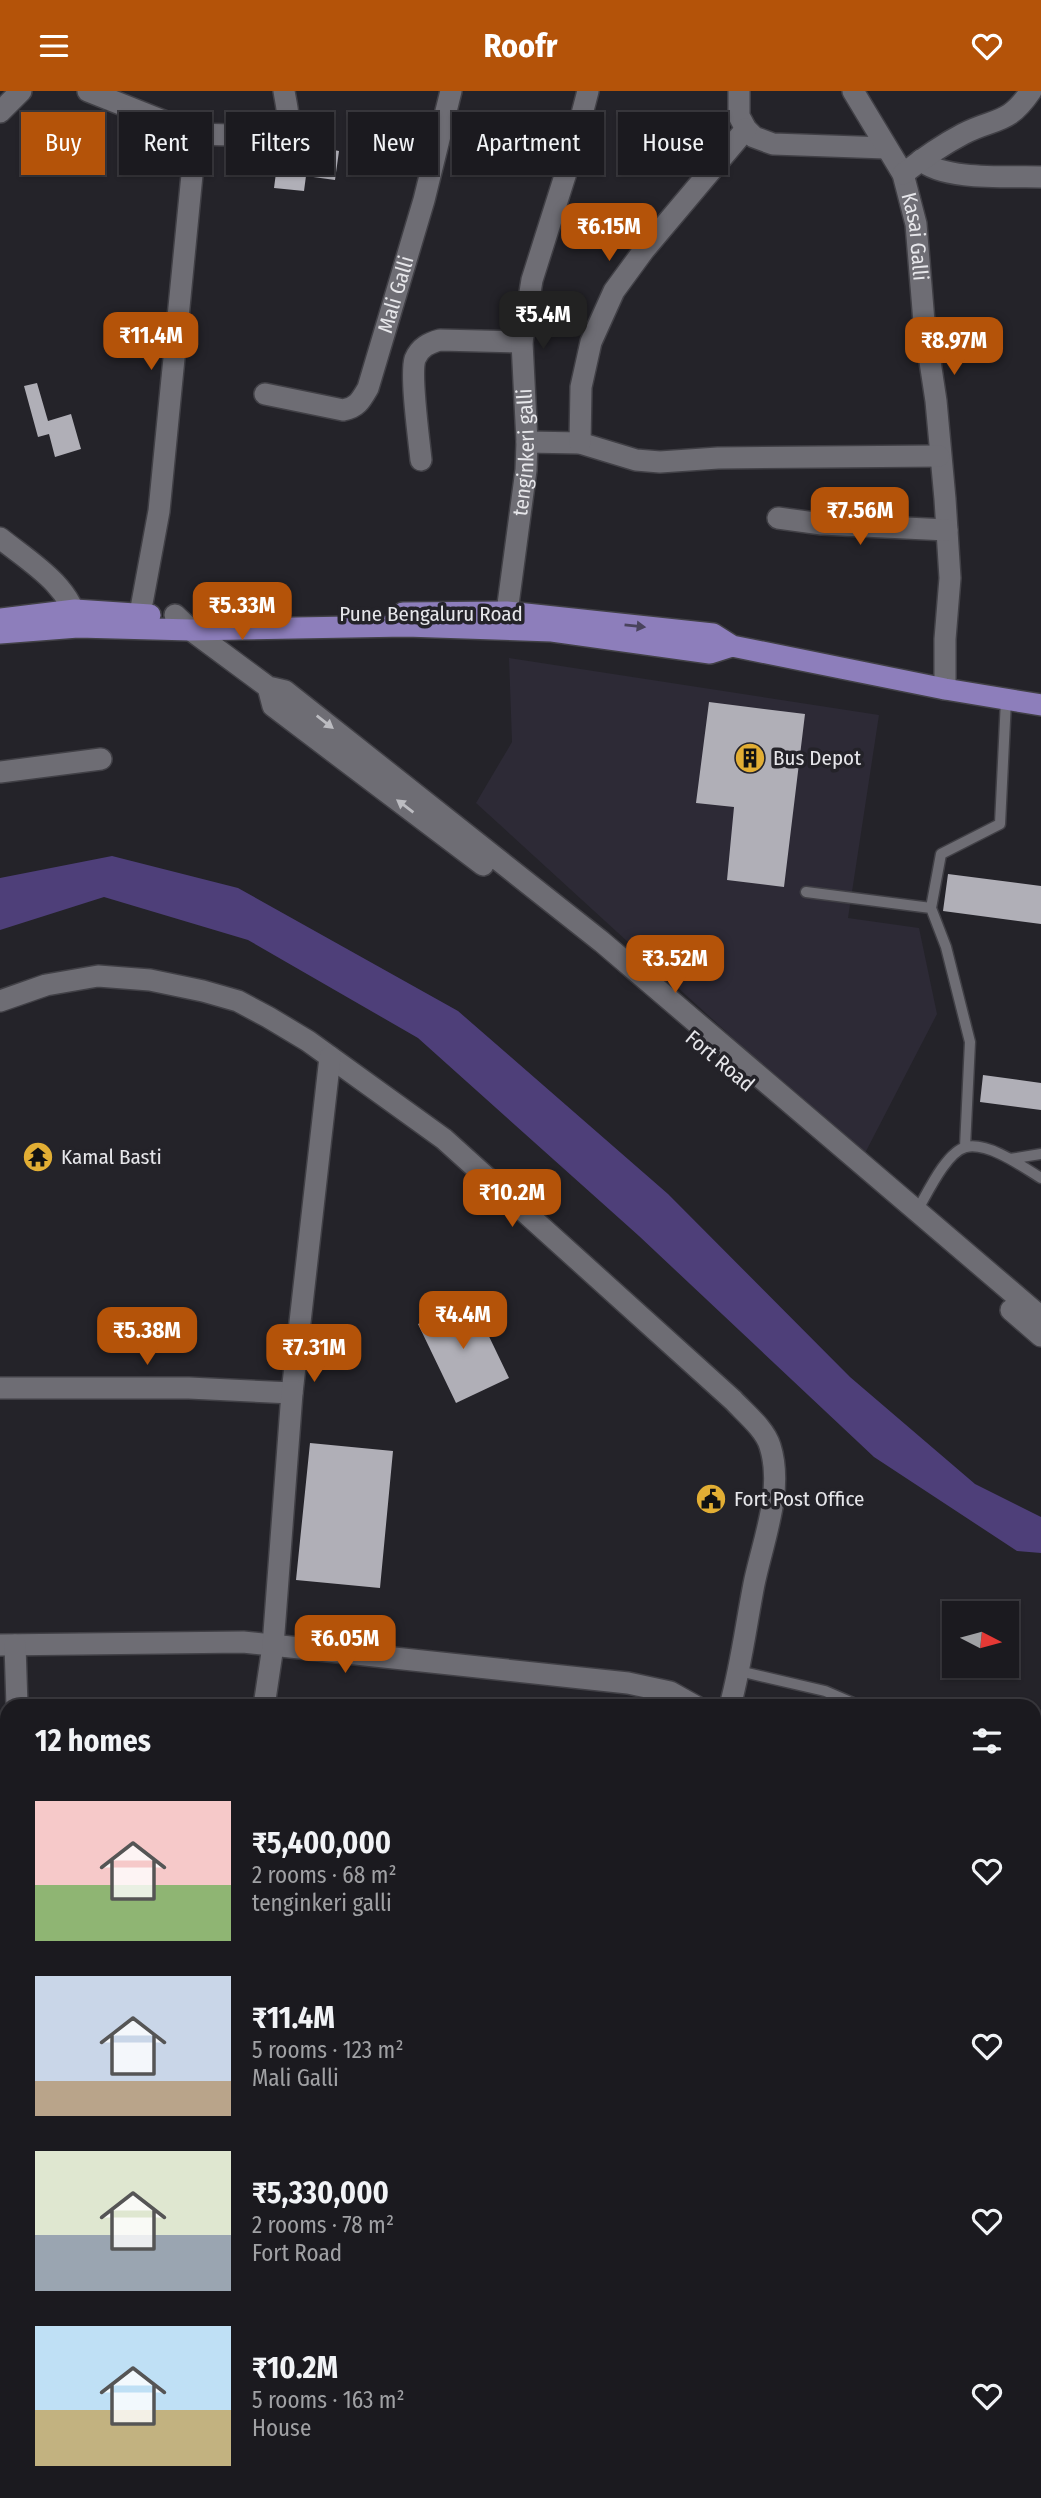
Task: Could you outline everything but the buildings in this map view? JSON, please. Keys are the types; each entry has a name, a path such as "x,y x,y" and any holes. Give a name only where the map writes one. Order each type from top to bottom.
{"main road":[{"name":"Pune Bengaluru Road","path":"0,619 140,614 183,623 508,612 713,634 732,646"},
{"path":"0,633 76,618 552,631 709,653 732,646 945,689 1041,705"}],"street":[{"path":"0,112 21,91"},
{"path":"88,91 141,112"},
{"path":"212,134 278,135 285,130 288,120 284,91"},
{"name":"Mali Galli","path":"265,394 343,410 353,408 361,400 368,388 424,200 451,91"},
{"name":"tenginkeri galli","path":"508,612 519,507 526,470 522,342 532,280 570,160 588,91"},
{"path":"739,91 739,116 746,129 754,137 772,144 886,148"},
{"name":"Kasai Galli","path":"853,91 903,174 916,224 936,401 950,578 945,639 945,689"},
{"path":"903,174 965,133 1005,119 1031,91"},
{"path":"580,443 580,387 591,342 614,291 644,250 746,129"},
{"path":"921,160 927,166 944,173 1041,177"},
{"path":"140,614 159,511 192,175"},
{"path":"421,460 414,376 414,361 420,350 429,343 440,340 522,342"},
{"path":"527,442 580,443 636,460 660,462 718,457 939,456"},
{"path":"778,518 822,524 947,530"},
{"path":"1,540 58,585 76,618"},
{"name":"Fort Road","path":"183,623 268,687 273,706 538,907 914,1217 1041,1317"},
{"path":"0,772 101,759"},
{"path":"0,1001 46,985 98,976 150,980 238,1001 308,1041 444,1139 733,1400 769,1442 775,1466 768,1528 732,1699"},
{"path":"265,1699 273,1646 292,1393 330,1057"},
{"name":"Fort Road","path":"914,1217 1041,1336"},
{"path":"0,1388 188,1388 292,1393"},
{"path":"15,1699 8,1645 243,1642 628,1683 670,1692 682,1699"}],"lane":[{"path":"965,1147 970,1042 946,947 931,908 941,854 1000,824 1006,700"},
{"path":"806,893 931,908"},
{"path":"914,1217 935,1179 953,1156 965,1147 982,1147 1010,1159 1041,1178"},
{"path":"1010,1159 1041,1154"},
{"path":"739,1671 825,1691 844,1699"}],"shaded area":[{"path":"509,658 879,715 848,918 919,928 937,1014 863,1157 476,803 512,742"},
{"path":"112,856 238,888 458,1011 668,1194 850,1377 975,1484 1041,1517 1041,1553 1017,1551 874,1457 639,1236 418,1038 248,940 104,897 0,930 0,878"}],"place":[{"name":"Bus Depot","path":"750,758"},
{"name":"Kamal Basti","path":"38,1157"},
{"name":"Fort Post Office","path":"711,1499"}]}
